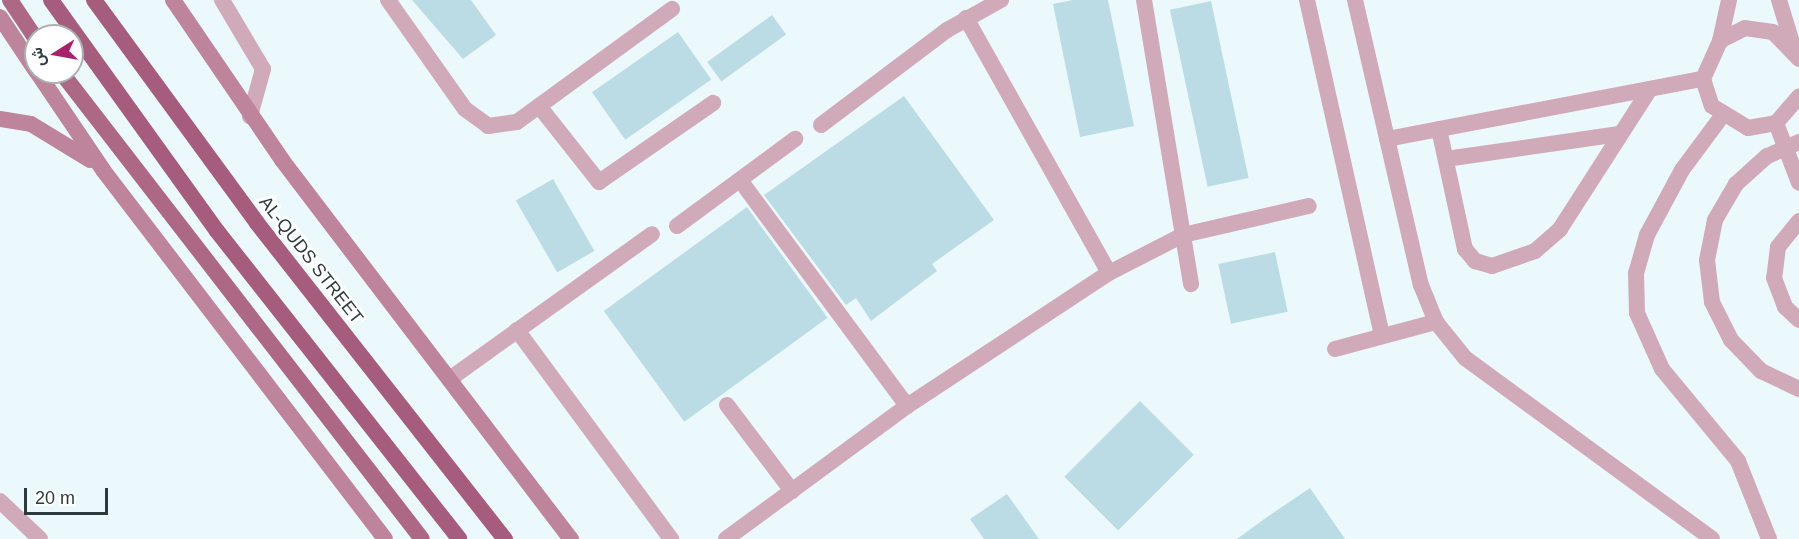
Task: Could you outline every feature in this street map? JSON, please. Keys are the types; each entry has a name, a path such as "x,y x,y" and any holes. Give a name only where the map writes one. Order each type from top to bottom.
{"highway":[{"path":"51,0 112,88 459,539"},
{"name":"AL-QUDS STREET","path":"94,0 505,539"}],"main road":[{"path":"3,0 2,19 24,53"},
{"path":"10,0 26,24"},
{"path":"173,0 250,116 571,539"},
{"path":"45,84 103,170 385,539"},
{"path":"70,84 422,539"},
{"path":"0,119 31,124 62,138 103,170"}],"street":[{"path":"222,0 263,69 250,116"},
{"path":"388,0 475,120 503,127 539,106 672,9"},
{"path":"821,124 966,18 1001,0"},
{"path":"1144,0 1191,284"},
{"path":"1307,0 1382,336"},
{"path":"1355,0 1421,285 1436,322 1465,358 1712,539"},
{"path":"1703,79 1720,41 1729,0"},
{"path":"1779,0 1797,54"},
{"path":"966,18 1109,273"},
{"path":"1720,41 1759,28 1773,32 1797,54"},
{"path":"1387,139 1703,79"},
{"path":"1703,79 1722,116 1748,128 1776,123 1799,97"},
{"path":"1439,129 1466,249 1475,261 1492,266 1519,259 1548,241 1650,89"},
{"path":"539,106 599,182 713,103"},
{"path":"1722,116 1682,170 1647,235 1636,273 1637,313 1662,369 1738,460 1769,539"},
{"path":"1776,123 1792,144 1799,183"},
{"path":"1446,159 1619,134"},
{"path":"677,226 795,139"},
{"path":"1792,144 1750,169 1724,201 1710,240 1708,282 1720,322 1745,357 1799,389"},
{"path":"740,180 908,406"},
{"path":"726,539 908,406 1109,273 1183,235 1309,207"},
{"path":"1799,221 1778,246 1774,278 1785,307 1799,320"},
{"path":"451,378 652,234"},
{"path":"1335,348 1436,322"},
{"path":"517,330 671,539"},
{"path":"727,405 792,491"},
{"path":"0,501 40,539"}],"building":[{"path":"412,0 471,0 496,35 463,59"},
{"path":"1073,0 1108,0 1134,126 1080,137 1053,4"},
{"path":"1211,1 1249,178 1208,187 1170,10"},
{"path":"772,15 786,34 721,81 707,62"},
{"path":"678,32 711,80 625,140 592,92"},
{"path":"904,96 994,220 932,264 937,271 871,321 856,298 846,305 764,195"},
{"path":"553,179 594,251 557,272 516,200"},
{"path":"747,207 828,318 684,422 604,311"},
{"path":"1275,252 1288,312 1231,324 1218,264"},
{"path":"1140,401 1194,455 1118,530 1064,477"},
{"path":"1310,488 1345,539 1237,539 1267,517"},
{"path":"1007,494 1039,539 984,539 970,519"}]}
